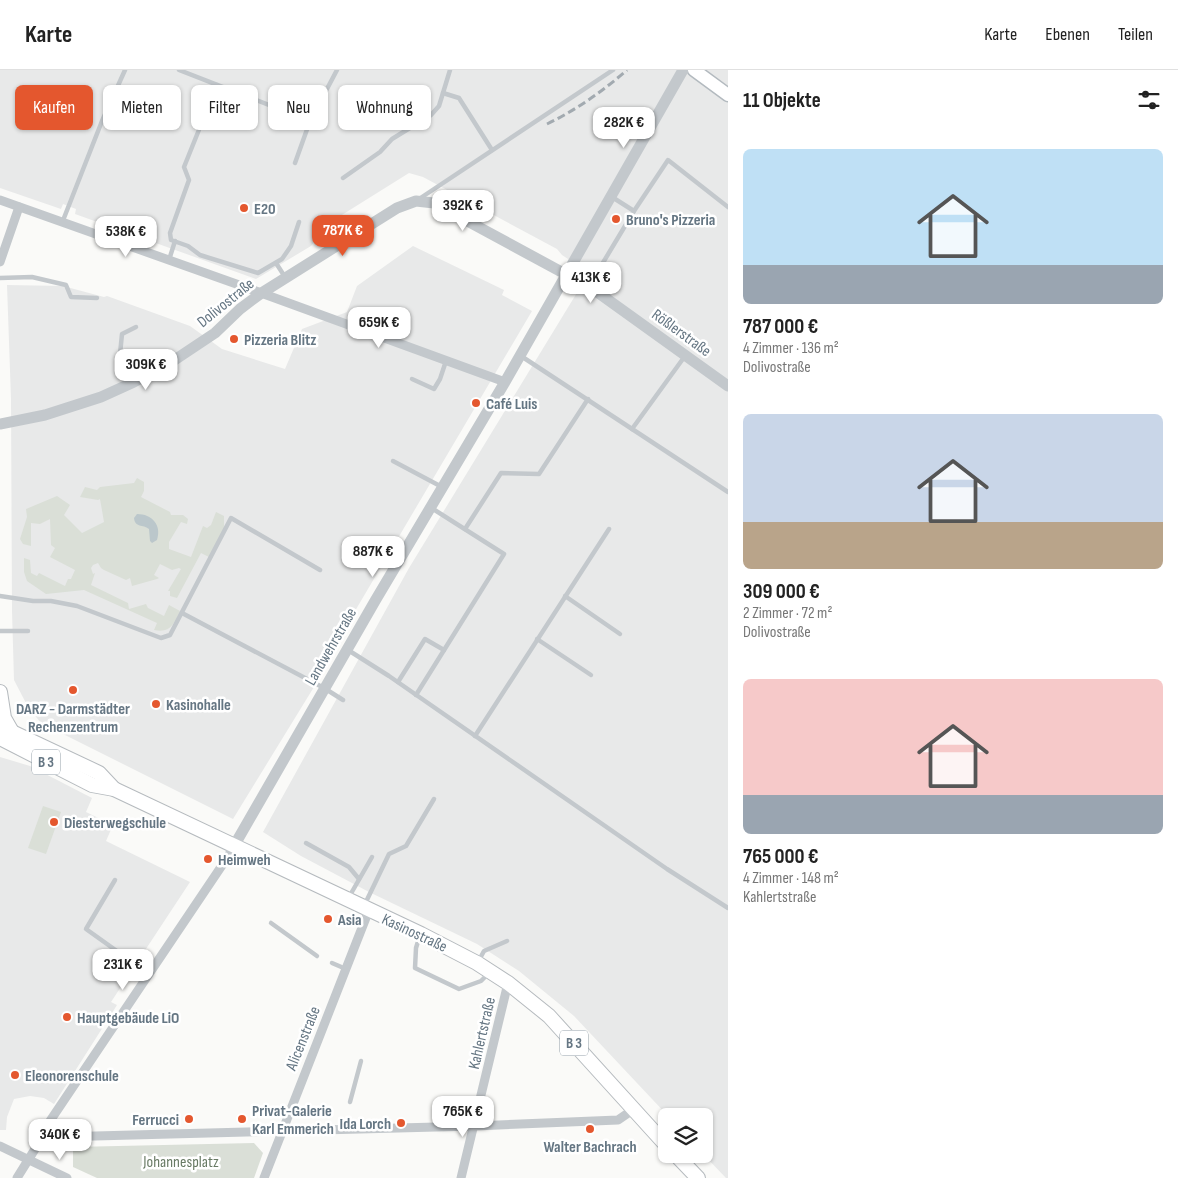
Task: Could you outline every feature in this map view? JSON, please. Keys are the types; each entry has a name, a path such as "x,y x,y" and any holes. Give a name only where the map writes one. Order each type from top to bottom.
{"main road":[{"path":"694,70 728,94"},
{"path":"0,692 4,733"},
{"name":"Kasinostraße","path":"4,733 92,785 114,789 421,934 478,963 508,982 549,1016 658,1136"},
{"path":"684,1163 698,1178"}],"street":[{"name":"Landwehrstraße","path":"17,1178 234,846 324,688 505,382 683,70"},
{"path":"0,200 505,382"},
{"name":"Dolivostraße","path":"0,424 45,415 101,397 134,382 170,363 215,334 240,309 260,294 397,208 416,201 434,203"},
{"name":"Rößlerstraße","path":"434,203 567,274 600,294 728,386"},
{"path":"0,262 18,207"},
{"name":"Alicenstraße","path":"264,1178 346,969 366,909"},
{"name":"Kahlertstraße","path":"461,1178 508,982"},
{"path":"50,1125 50,1132 53,1136 57,1137 351,1126 475,1126 618,1120 634,1109"},
{"path":"0,1146 67,1178"}],"lane":[{"path":"62,222 102,121 125,70"},
{"path":"179,70 217,85"},
{"path":"328,87 337,70"},
{"path":"342,178 380,152 392,138 431,115 439,106 450,70"},
{"path":"416,201 613,70"},
{"path":"443,93 459,98 492,150"},
{"path":"199,130 184,167 188,180 170,233 171,240 188,246 200,255 258,273 282,259 291,246 299,222"},
{"path":"295,163 307,130"},
{"path":"598,271 634,211 668,160 728,207"},
{"path":"612,197 634,211"},
{"path":"169,260 175,241"},
{"path":"276,263 285,277"},
{"path":"0,278 32,276 66,285 71,297 97,298"},
{"path":"134,382 120,354 122,334 136,327"},
{"path":"632,429 686,355"},
{"path":"520,356 728,492"},
{"path":"412,379 434,389 440,380 446,361"},
{"path":"465,529 500,473 539,474 588,399"},
{"path":"393,461 442,487"},
{"path":"416,695 504,554 430,507"},
{"path":"0,596 33,601 51,601 77,606 160,638 170,635 231,518 320,570"},
{"path":"475,736 609,529"},
{"path":"565,596 620,634"},
{"path":"182,613 324,688 343,700"},
{"path":"0,631 28,631"},
{"path":"398,682 425,639 444,650"},
{"path":"537,640 591,675"},
{"path":"347,650 398,682 667,869 728,908"},
{"path":"366,909 390,854 406,846 434,799"},
{"path":"306,843 349,867 359,879"},
{"path":"347,900 372,857"},
{"path":"115,880 86,929 149,974"},
{"path":"271,923 317,956"},
{"path":"421,934 416,948 415,968 459,989 481,981 491,972"},
{"path":"478,963 484,951 507,941"},
{"path":"332,964 346,969"},
{"path":"350,1102 361,1062"}],"shaded area":[{"path":"0,70 728,70 728,1178 712,1163 713,1108 660,1108 574,1016 519,971 477,944 369,892 301,856 263,832 409,568 589,273 562,255 557,249 423,177 409,173 321,228 311,246 256,279 75,214 76,209 63,204 61,209 0,188"},
{"path":"413,246 504,290 502,295 532,311 355,611 325,669 233,819 41,723 28,707 14,680 11,399 7,285 63,286 104,297 107,296 190,326 222,349 285,369 302,329 347,312 357,286"},
{"path":"137,514 147,516 154,521 158,530 157,540 152,543 150,541 149,529 136,523 134,518"},
{"path":"0,757 30,766 92,798 86,812 113,825 106,841 190,882 111,1002 117,1005 54,1104 44,1098 30,1096 14,1099 7,1117 6,1130 0,1130"}],"green space":[{"path":"137,478 144,482 144,491 141,497 170,512 171,515 183,515 188,519 187,524 181,522 169,542 169,549 191,557 203,526 207,528 211,525 216,512 224,516 224,529 209,557 201,553 177,598 170,596 170,591 168,591 181,569 179,568 172,570 160,564 154,575 159,578 132,586 130,578 126,580 104,570 98,563 91,568 93,574 95,573 91,585 128,603 129,609 146,604 148,608 164,616 169,605 180,611 171,627 160,631 154,630 157,623 84,590 46,594 27,581 24,572 24,558 30,560 31,573 37,576 39,573 65,586 75,570 50,557 55,548 51,545 50,519 40,524 31,523 31,546 23,544 20,539 27,517 26,509 57,496 70,505 64,515 82,533 104,522 100,499 80,497 85,487 97,490 100,487 134,483"},
{"path":"43,806 61,812 46,854 28,848"},
{"name":"Johannesplatz","path":"254,1143 263,1153 254,1178 97,1178 73,1167 73,1147"}],"railway":[{"path":"547,124 589,100 627,70"}],"place":[{"name":"E20","path":"244,208"},
{"name":"Bruno's Pizzeria","path":"616,219"},
{"name":"Pizzeria Blitz","path":"234,339"},
{"name":"Café Luis","path":"476,403"},
{"name":"DARZ - Darmstädter Rechenzentrum","path":"73,690"},
{"name":"Kasinohalle","path":"156,704"},
{"name":"Diesterwegschule","path":"54,822"},
{"name":"Heimweh","path":"208,859"},
{"name":"Asia","path":"328,919"},
{"name":"Hauptgebäude LiO","path":"67,1017"},
{"name":"Eleonorenschule","path":"15,1075"},
{"name":"Ferrucci","path":"189,1119"},
{"name":"Privat-Galerie Karl Emmerich","path":"242,1119"},
{"name":"Ida Lorch","path":"401,1123"},
{"name":"Walter Bachrach","path":"590,1129"}]}
